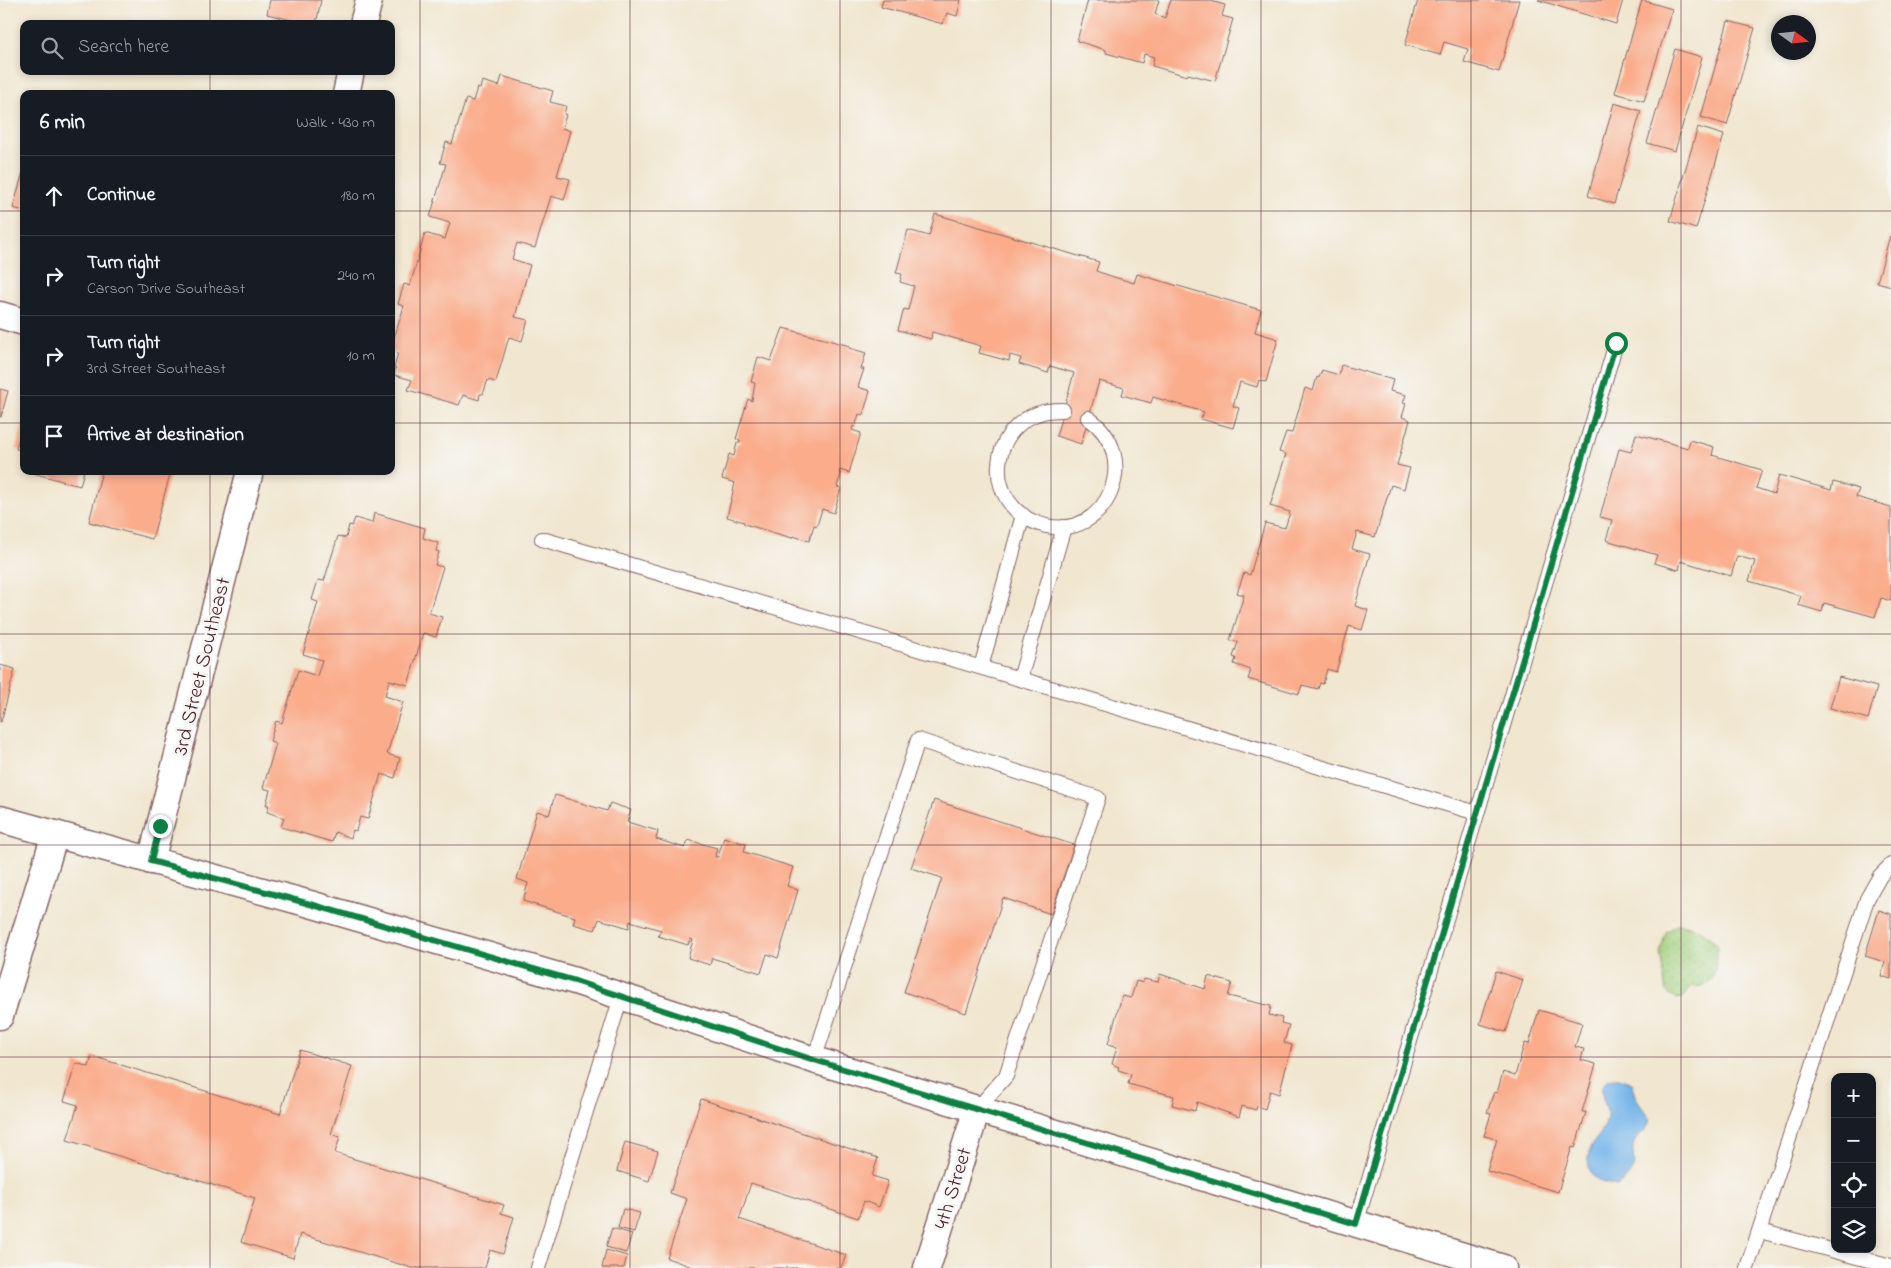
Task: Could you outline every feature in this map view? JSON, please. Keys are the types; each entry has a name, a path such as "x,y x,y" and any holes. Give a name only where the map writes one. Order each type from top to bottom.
{"street":[{"path":"364,20 370,0"},
{"path":"347,90 350,75"},
{"path":"0,315 20,321"},
{"name":"3rd Street Southeast","path":"151,861 249,475"},
{"path":"0,819 320,906 575,981 814,1060 1503,1268"},
{"path":"0,1016 55,834"},
{"name":"4th Street","path":"928,1268 977,1109"}],"lane":[{"path":"1356,1224 1616,343"},
{"path":"1063,410 1051,409 1035,413 1020,422 1009,434 1002,450 998,466 1000,483 1007,498 1022,515 1031,521 1047,526 1064,527 1080,522 1095,514 1106,502 1113,486 1116,470 1114,453 1108,437 1097,424 1088,418"},
{"path":"981,667 1022,515"},
{"path":"1020,679 1064,527"},
{"path":"542,538 1477,813"},
{"path":"814,1060 918,740 1098,798 1006,1076 977,1109"},
{"path":"1748,1268 1867,899 1880,876 1891,865"},
{"path":"538,1268 621,997"},
{"path":"1760,1231 1891,1266"}],"green space":[{"path":"1678,924 1700,930 1718,946 1714,975 1711,980 1700,986 1692,986 1683,998 1676,999 1669,995 1665,987 1660,952 1666,932"}],"water":[{"path":"1619,1078 1632,1083 1637,1099 1650,1120 1646,1130 1637,1138 1634,1144 1634,1165 1631,1171 1617,1186 1601,1182 1592,1175 1588,1156 1590,1149 1605,1125 1607,1117 1602,1095 1603,1087 1608,1080"}],"building":[{"path":"270,0 321,0 317,20 291,20 267,14"},
{"path":"883,0 961,0 957,16 947,13 943,24 881,7"},
{"path":"1088,0 1159,0 1155,14 1165,18 1171,0 1207,0 1225,5 1222,16 1233,19 1215,81 1188,74 1187,76 1152,66 1154,57 1144,54 1142,63 1106,53 1106,50 1077,41"},
{"path":"1418,0 1519,0 1499,72 1464,62 1468,49 1444,42 1440,55 1405,45"},
{"path":"1538,0 1623,0 1616,24"},
{"path":"1642,0 1672,9 1644,101 1615,93"},
{"path":"1728,21 1755,28 1727,125 1701,117"},
{"path":"1675,49 1702,57 1675,151 1647,143"},
{"path":"502,76 553,91 550,102 566,106 564,114 566,115 562,128 570,131 557,176 570,179 564,200 551,196 535,248 517,243 512,259 530,265 515,317 528,320 522,341 509,337 496,382 488,380 483,394 480,394 479,400 463,395 459,405 408,390 412,380 395,375 398,353 395,352 395,335 404,306 398,304 404,284 410,286 425,233 445,239 450,223 430,217 446,164 440,163 446,142 452,144 466,99 473,101 477,88 480,89 482,81 499,86"},
{"path":"1614,103 1641,111 1614,204 1588,196"},
{"path":"1698,127 1724,135 1696,229 1670,221"},
{"path":"20,183 20,210 13,208"},
{"path":"935,214 1099,262 1096,271 1134,283 1137,274 1261,310 1255,332 1278,339 1266,382 1259,380 1257,387 1240,382 1233,406 1239,408 1233,428 1201,419 1204,412 1153,397 1151,403 1122,395 1124,388 1099,381 1081,444 1056,436 1074,373 1050,366 1048,373 1019,364 1021,358 1010,355 1009,361 979,353 981,346 932,332 931,339 898,330 904,309 908,310 914,286 900,282 902,274 896,273 908,230 929,236"},
{"path":"1891,237 1891,286 1877,282"},
{"path":"783,328 850,346 849,348 866,353 861,369 864,369 858,387 870,391 863,415 859,414 855,427 853,426 852,430 861,433 849,473 840,470 839,473 841,474 837,487 841,488 834,513 822,509 817,526 814,525 809,541 744,524 744,522 727,517 735,483 722,479 729,454 734,456 737,443 740,443 740,440 736,439 748,399 752,401 755,383 751,382 758,357 771,361"},
{"path":"1341,365 1393,380 1390,391 1406,395 1403,403 1406,404 1402,417 1410,420 1397,465 1410,468 1404,489 1391,485 1375,537 1357,532 1352,549 1370,554 1355,606 1368,610 1362,630 1349,626 1336,672 1327,669 1323,684 1320,683 1318,689 1302,685 1299,694 1248,679 1251,670 1234,664 1236,658 1233,657 1238,642 1230,640 1244,595 1237,593 1244,573 1250,575 1265,523 1285,528 1290,512 1270,506 1286,454 1279,452 1286,432 1292,433 1305,388 1313,391 1317,377 1319,378 1322,370 1339,375"},
{"path":"0,389 8,391 1,417 0,417"},
{"path":"20,434 20,450 16,449"},
{"path":"1636,434 1688,448 1690,440 1714,447 1712,455 1762,470 1756,488 1774,494 1779,475 1831,490 1833,482 1859,489 1856,497 1891,507 1891,601 1881,598 1875,617 1824,603 1822,612 1798,605 1801,596 1749,581 1755,561 1737,556 1731,576 1681,561 1679,570 1654,563 1657,555 1606,540 1612,520 1600,517 1619,449 1631,452"},
{"path":"40,475 83,475 80,486"},
{"path":"101,475 170,475 152,539 89,522"},
{"path":"374,513 425,528 423,538 438,543 436,551 439,552 435,565 443,567 429,613 442,617 436,637 423,633 408,685 389,680 385,696 403,702 387,754 400,758 395,778 381,774 368,819 360,817 356,831 353,830 351,838 335,832 332,842 281,827 284,818 267,812 269,805 266,805 270,790 263,788 276,743 270,741 276,721 282,723 298,670 317,676 322,660 303,654 318,602 312,600 318,580 324,581 338,536 346,538 349,525 352,526 355,518 372,523"},
{"path":"0,665 15,669 1,722 0,722"},
{"path":"1839,677 1877,687 1868,719 1830,708"},
{"path":"555,795 607,811 610,803 631,810 627,822 658,831 656,839 685,848 688,840 717,848 715,857 718,857 724,837 746,844 744,852 793,867 787,886 798,890 778,958 767,954 761,973 712,958 710,965 688,958 693,940 690,939 688,945 658,936 661,930 630,921 629,928 599,919 595,930 573,924 575,917 523,901 528,883 517,879 537,811 549,815"},
{"path":"934,800 1074,845 1051,914 1003,898 966,1013 904,992 942,878 911,868"},
{"path":"1879,910 1891,914 1891,979 1881,976 1885,962 1865,956"},
{"path":"1496,971 1523,980 1506,1032 1480,1024"},
{"path":"1160,974 1205,989 1208,976 1232,983 1228,996 1271,1006 1269,1015 1282,1018 1281,1023 1289,1025 1284,1043 1292,1045 1279,1094 1270,1091 1265,1109 1257,1106 1256,1110 1242,1106 1239,1117 1197,1102 1195,1111 1172,1105 1174,1096 1128,1084 1131,1074 1118,1070 1119,1067 1112,1064 1117,1047 1108,1044 1122,996 1131,998 1136,981 1143,983 1144,979 1158,982"},
{"path":"1539,1010 1582,1023 1575,1047 1584,1049 1581,1060 1596,1064 1582,1112 1586,1112 1575,1148 1572,1147 1558,1192 1487,1171 1497,1139 1484,1136 1491,1114 1487,1113 1494,1092 1497,1093 1503,1072 1515,1076 1525,1043 1529,1044"},
{"path":"300,1050 352,1066 331,1134 340,1137 335,1153 504,1205 501,1213 514,1217 503,1254 490,1250 485,1268 412,1268 300,1234 293,1258 241,1242 255,1198 67,1140 78,1105 64,1101 76,1063 89,1067 92,1056 280,1114"},
{"path":"701,1099 878,1158 872,1176 888,1181 879,1207 864,1201 858,1218 751,1183 739,1219 846,1255 841,1268 695,1268 667,1258 687,1199 670,1193"},
{"path":"625,1142 658,1151 649,1181 617,1171"},
{"path":"623,1209 640,1213 634,1232 618,1228"},
{"path":"612,1228 632,1234 626,1253 606,1247"},
{"path":"606,1250 627,1256 624,1268 602,1268"}],"route":[{"path":"160,826 151,861 310,904 575,981 814,1060 1356,1224 1616,343"}]}
